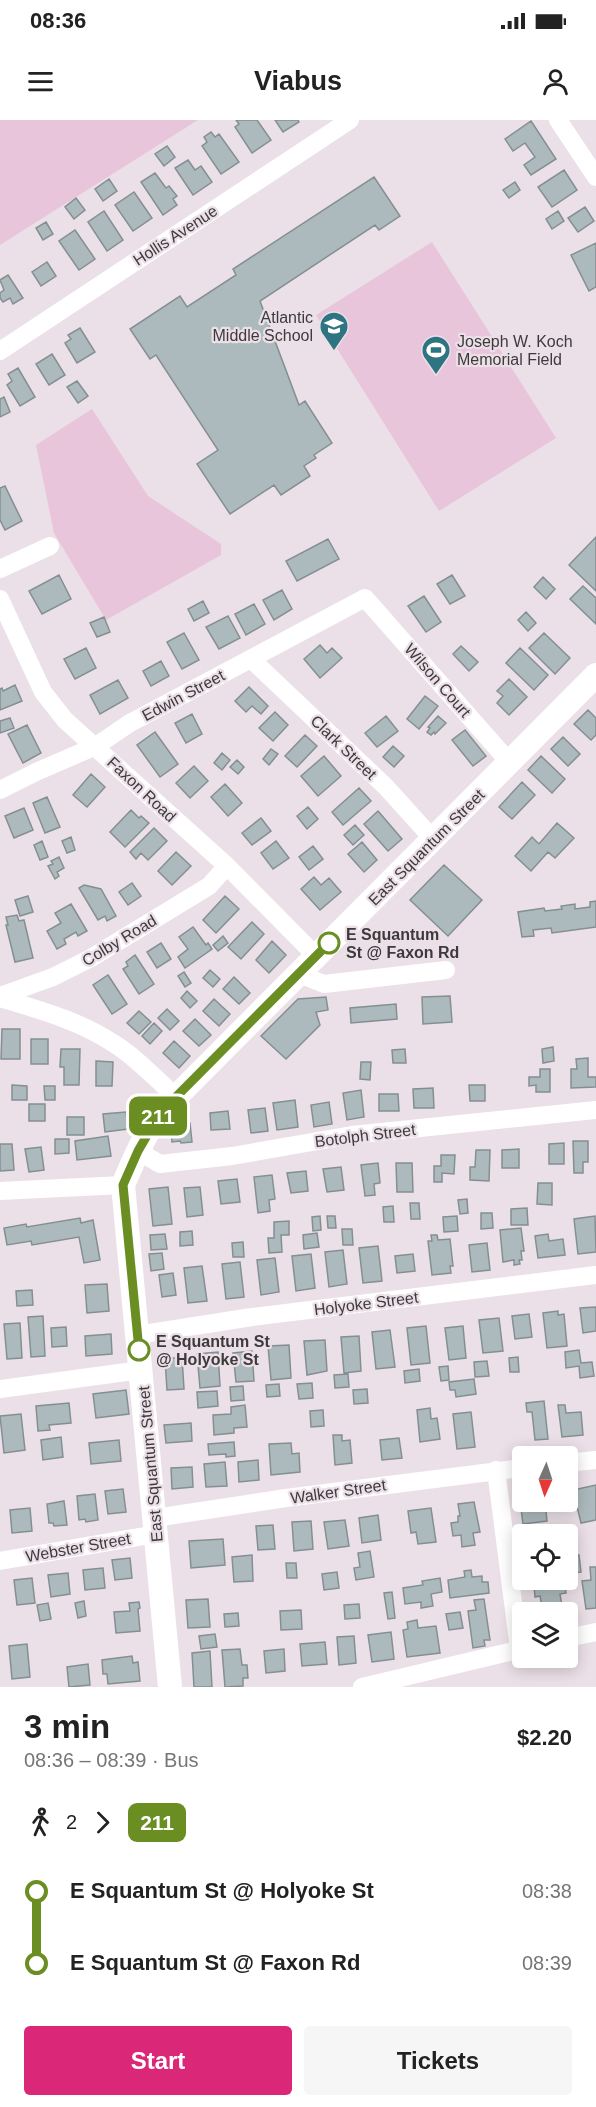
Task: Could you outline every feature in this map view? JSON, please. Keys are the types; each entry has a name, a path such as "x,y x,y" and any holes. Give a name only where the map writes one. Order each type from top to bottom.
{"main road":[{"name":"East Squantum Street","path":"170,1687 123,1185 138,1151 160,1113 596,675"}],"street":[{"name":"Hollis Avenue","path":"0,351 331,125 350,120"},
{"path":"558,120 596,177"},
{"path":"0,570 50,546"},
{"name":"Edwin Street","path":"0,790 96,747 130,723 365,598"},
{"name":"Wilson Court","path":"365,598 510,763"},
{"name":"Faxon Road","path":"0,599 43,692 65,720 227,866 316,956"},
{"name":"Clark Street","path":"251,659 386,787 433,839"},
{"name":"Colby Road","path":"0,997 53,977 91,957 209,886 227,866"},
{"path":"299,974 324,984 446,970"},
{"path":"0,997 70,1020 114,1043 176,1097"},
{"name":"Botolph Street","path":"138,1151 160,1164 232,1156 352,1135 596,1110"},
{"path":"0,1191 123,1185"},
{"name":"Holyoke Street","path":"137,1335 252,1317 596,1275"},
{"path":"0,1389 141,1371"},
{"path":"578,1462 596,1460"},
{"name":"Walker Street","path":"156,1526 298,1497 512,1469"},
{"path":"496,1470 514,1602"},
{"name":"Webster Street","path":"0,1561 156,1526"},
{"path":"578,1636 596,1632"},
{"path":"362,1687 512,1651"}],"shaded area":[{"path":"0,120 198,120 0,245"},
{"name":"Joseph W. Koch Memorial Field","path":"432,242 556,438 439,511 316,315"},
{"path":"92,409 148,496 221,544 221,555 106,620 54,533 36,445"}],"building":[{"path":"236,120 257,120 271,140 252,153 235,127 239,124"},
{"path":"275,120 298,120 299,122 283,132"},
{"path":"531,121 556,159 531,175 524,165 535,157 525,143 513,151 505,139"},
{"path":"211,132 215,137 219,134 239,162 221,174 202,146 207,142 204,137"},
{"path":"167,146 175,157 164,166 155,154"},
{"path":"188,160 195,170 201,166 212,182 193,195 175,168"},
{"path":"564,170 577,190 552,207 538,187"},
{"path":"155,173 166,188 169,186 177,196 173,199 177,205 163,215 141,182"},
{"path":"374,177 400,216 379,230 375,225 260,301 299,405 305,401 332,443 314,455 316,458 304,466 310,476 281,495 274,485 230,514 197,464 218,450 156,355 150,359 130,329 180,296 187,307 236,275 233,269"},
{"path":"109,179 117,191 103,201 95,189"},
{"path":"515,182 520,190 509,198 503,190"},
{"path":"134,192 152,218 133,231 115,205"},
{"path":"76,198 85,210 74,219 65,207"},
{"path":"585,207 594,221 578,232 568,218"},
{"path":"104,211 123,240 107,251 88,222"},
{"path":"558,211 564,221 552,229 546,219"},
{"path":"46,222 53,234 43,240 36,228"},
{"path":"75,230 95,259 79,270 59,241"},
{"path":"596,243 596,287 589,291 571,255"},
{"path":"47,262 56,276 41,286 32,272"},
{"path":"8,275 23,298 13,304 10,298 3,302 0,298 0,293 4,290 0,280"},
{"path":"80,328 95,352 77,363 65,343 71,339 68,335"},
{"path":"52,354 65,375 49,385 36,364"},
{"path":"18,368 35,397 20,406 7,385 12,381 8,374"},
{"path":"77,381 88,396 78,403 67,387"},
{"path":"4,397 10,412 0,417 0,399"},
{"path":"5,486 22,521 5,530 0,520 0,488"},
{"path":"596,537 596,591 569,565"},
{"path":"328,539 339,559 297,581 286,561"},
{"path":"59,575 71,599 42,614 29,591"},
{"path":"452,575 465,596 450,604 437,584"},
{"path":"543,577 555,589 546,599 534,587"},
{"path":"583,586 596,598 596,624 570,599"},
{"path":"282,590 292,609 274,620 263,600"},
{"path":"424,596 441,622 426,632 408,606"},
{"path":"203,601 209,613 194,621 188,609"},
{"path":"254,604 265,624 246,635 235,614"},
{"path":"526,612 536,623 528,631 518,620"},
{"path":"228,616 240,638 219,649 206,627"},
{"path":"104,617 110,632 97,637 90,623"},
{"path":"184,633 199,660 182,669 167,642"},
{"path":"544,633 570,658 555,674 529,648"},
{"path":"320,645 327,653 332,648 342,658 320,678 304,659"},
{"path":"461,646 478,662 469,671 453,654"},
{"path":"86,648 96,668 75,679 64,659"},
{"path":"520,648 548,675 534,690 506,663"},
{"path":"161,661 169,676 151,686 143,671"},
{"path":"509,679 527,697 509,715 497,703 503,696 497,691"},
{"path":"118,680 128,698 100,714 90,695"},
{"path":"15,685 22,701 0,710 0,689 2,688 3,691"},
{"path":"249,687 268,706 261,714 252,706 246,712 235,701"},
{"path":"425,696 438,706 419,729 407,719"},
{"path":"588,710 596,718 596,735 591,740 574,724"},
{"path":"275,712 288,725 273,741 259,728"},
{"path":"192,714 202,734 186,743 175,723"},
{"path":"386,716 398,731 377,747 365,733"},
{"path":"438,716 446,723 431,735 427,732 430,728 428,727"},
{"path":"10,718 14,728 0,733 0,721"},
{"path":"27,725 41,753 23,763 8,734"},
{"path":"465,730 486,756 473,766 452,740"},
{"path":"155,732 178,764 160,777 137,745"},
{"path":"305,735 317,746 297,767 285,756"},
{"path":"563,737 580,754 568,766 551,749"},
{"path":"393,746 404,756 394,767 383,757"},
{"path":"271,749 278,754 269,765 263,759"},
{"path":"222,753 230,760 222,770 214,763"},
{"path":"324,756 341,776 318,796 301,776"},
{"path":"541,756 565,779 552,793 528,770"},
{"path":"237,760 244,767 238,774 230,767"},
{"path":"194,766 208,781 190,798 176,783"},
{"path":"91,774 105,787 87,807 73,795"},
{"path":"522,782 535,795 512,819 499,807"},
{"path":"225,784 242,803 228,816 211,797"},
{"path":"359,788 371,801 343,825 332,812"},
{"path":"47,797 60,827 45,833 33,803"},
{"path":"308,807 318,819 307,829 297,816"},
{"path":"24,808 33,830 14,838 5,816"},
{"path":"131,810 139,818 141,816 149,823 125,847 110,832"},
{"path":"378,811 402,839 388,851 364,824"},
{"path":"261,818 271,831 252,845 242,833"},
{"path":"557,823 574,838 555,858 548,852 531,871 515,856 532,837 539,844"},
{"path":"355,825 364,835 353,845 344,835"},
{"path":"154,828 167,841 148,860 141,853 136,859 130,852"},
{"path":"71,837 75,850 67,853 62,841"},
{"path":"42,841 48,857 40,860 34,845"},
{"path":"276,841 289,858 273,869 261,853"},
{"path":"362,842 377,860 364,872 348,854"},
{"path":"313,846 323,859 309,870 299,857"},
{"path":"176,852 191,866 172,885 158,871"},
{"path":"59,857 64,868 57,872 59,876 55,879 48,866 53,864 51,861"},
{"path":"444,865 482,900 448,936 410,900"},
{"path":"314,877 321,885 329,878 341,892 320,910 301,889"},
{"path":"132,883 141,896 128,905 119,892"},
{"path":"84,885 101,889 116,916 107,921 105,916 98,920 79,888"},
{"path":"28,896 33,912 20,916 15,900"},
{"path":"225,896 239,909 216,933 203,920"},
{"path":"596,901 596,927 552,933 551,928 533,930 534,936 522,937 518,912 544,908 545,911 562,909 561,906 575,904 575,909 590,907 590,902"},
{"path":"71,904 87,931 78,936 76,932 64,939 66,944 57,949 47,931 61,923 55,913"},
{"path":"17,915 19,921 24,920 33,958 15,962 6,917"},
{"path":"252,922 264,934 241,959 228,947"},
{"path":"193,927 206,945 208,943 212,949 185,968 178,957 188,949 179,937"},
{"path":"223,936 228,943 218,951 213,945"},
{"path":"272,941 286,955 269,973 256,960"},
{"path":"161,943 171,959 157,968 147,952"},
{"path":"135,955 154,984 139,994 123,969 128,966 126,962"},
{"path":"210,970 220,979 213,987 203,978"},
{"path":"184,972 191,983 185,987 178,976"},
{"path":"108,975 127,1004 112,1014 93,985"},
{"path":"234,977 250,993 239,1004 223,989"},
{"path":"187,991 197,1001 190,1008 181,998"},
{"path":"450,996 452,1022 423,1024 422,997"},
{"path":"326,997 328,1010 316,1012 320,1025 286,1059 261,1036 298,999"},
{"path":"214,999 230,1014 219,1026 203,1011"},
{"path":"396,1004 397,1019 351,1023 350,1008"},
{"path":"167,1009 179,1021 170,1030 158,1018"},
{"path":"139,1011 151,1022 139,1034 127,1023"},
{"path":"195,1019 211,1035 199,1046 183,1031"},
{"path":"154,1023 162,1031 150,1044 142,1036"},
{"path":"2,1029 20,1029 20,1059 1,1059"},
{"path":"31,1039 48,1039 48,1064 31,1064"},
{"path":"174,1041 190,1056 179,1068 163,1053"},
{"path":"553,1047 554,1061 543,1063 542,1049"},
{"path":"61,1049 80,1049 79,1085 64,1085 64,1067 60,1067"},
{"path":"405,1049 406,1063 393,1063 392,1050"},
{"path":"588,1058 588,1077 596,1077 596,1087 571,1088 571,1069 577,1069 576,1059"},
{"path":"96,1061 113,1062 112,1086 96,1086"},
{"path":"361,1062 371,1062 370,1080 360,1079"},
{"path":"540,1069 550,1069 550,1092 536,1092 536,1085 529,1086 529,1077 540,1077"},
{"path":"12,1085 27,1086 27,1100 12,1100"},
{"path":"469,1085 485,1085 485,1101 470,1101"},
{"path":"44,1086 55,1086 55,1100 45,1100"},
{"path":"433,1088 434,1108 414,1108 413,1089"},
{"path":"361,1090 364,1117 347,1120 343,1093"},
{"path":"379,1094 398,1094 399,1111 379,1111"},
{"path":"295,1100 298,1127 277,1130 273,1103"},
{"path":"329,1102 332,1124 314,1127 311,1105"},
{"path":"29,1104 45,1104 45,1121 29,1121"},
{"path":"265,1108 268,1131 251,1133 248,1110"},
{"path":"228,1111 230,1129 211,1130 210,1113"},
{"path":"126,1112 128,1129 105,1132 103,1114"},
{"path":"67,1117 84,1117 84,1135 67,1135"},
{"path":"190,1123 192,1142 172,1142 171,1130 177,1130 176,1125"},
{"path":"108,1136 111,1156 77,1160 75,1141"},
{"path":"55,1139 69,1139 69,1153 55,1154"},
{"path":"573,1141 588,1141 588,1162 583,1162 583,1173 574,1173"},
{"path":"564,1143 564,1164 549,1164 549,1144"},
{"path":"0,1144 12,1144 14,1170 0,1171"},
{"path":"41,1147 44,1170 29,1172 25,1149"},
{"path":"519,1149 519,1168 502,1168 502,1150"},
{"path":"476,1150 490,1150 489,1181 470,1180 470,1167 475,1167"},
{"path":"441,1155 455,1155 454,1174 442,1173 442,1182 434,1182 434,1166 441,1166"},
{"path":"378,1163 380,1183 374,1184 375,1195 365,1196 361,1165"},
{"path":"396,1163 412,1163 413,1192 397,1192"},
{"path":"341,1167 344,1190 327,1192 323,1169"},
{"path":"306,1171 308,1191 291,1193 287,1173"},
{"path":"272,1175 275,1199 269,1200 270,1211 258,1213 254,1177"},
{"path":"237,1179 240,1202 221,1204 218,1181"},
{"path":"538,1183 552,1183 552,1205 537,1204"},
{"path":"168,1187 172,1224 153,1226 149,1189"},
{"path":"200,1187 203,1215 187,1217 184,1188"},
{"path":"467,1199 468,1213 460,1214 458,1200"},
{"path":"410,1203 419,1203 420,1219 411,1219"},
{"path":"393,1206 394,1222 384,1222 383,1207"},
{"path":"527,1208 528,1225 511,1225 511,1209"},
{"path":"481,1213 492,1213 493,1228 481,1229"},
{"path":"320,1216 321,1230 313,1231 312,1217"},
{"path":"327,1216 335,1216 336,1228 328,1228"},
{"path":"457,1216 458,1231 444,1232 443,1217"},
{"path":"595,1216 596,1252 578,1254 574,1219"},
{"path":"80,1218 81,1223 93,1220 100,1260 84,1263 79,1237 32,1245 31,1241 7,1245 4,1228 26,1224 27,1227"},
{"path":"289,1221 289,1235 281,1235 282,1252 269,1253 268,1238 274,1238 274,1222"},
{"path":"521,1228 524,1251 521,1251 520,1264 514,1265 514,1260 503,1262 500,1230"},
{"path":"342,1229 352,1229 353,1245 343,1245"},
{"path":"192,1231 193,1245 180,1246 180,1232"},
{"path":"317,1233 319,1247 304,1249 303,1235"},
{"path":"165,1234 167,1249 151,1250 150,1235"},
{"path":"548,1234 549,1241 563,1239 565,1255 538,1258 535,1236"},
{"path":"431,1235 437,1235 438,1240 450,1239 453,1266 450,1266 451,1273 432,1275 428,1241 432,1241"},
{"path":"243,1242 244,1257 233,1257 232,1243"},
{"path":"487,1243 490,1270 472,1272 469,1245"},
{"path":"378,1246 382,1281 363,1283 359,1248"},
{"path":"343,1250 347,1284 329,1287 325,1252"},
{"path":"162,1253 164,1269 151,1271 149,1254"},
{"path":"311,1254 315,1288 296,1291 292,1256"},
{"path":"413,1254 415,1271 397,1273 395,1256"},
{"path":"275,1258 279,1292 261,1295 257,1260"},
{"path":"240,1262 244,1297 226,1299 222,1264"},
{"path":"202,1266 207,1301 188,1303 184,1268"},
{"path":"173,1273 176,1295 162,1297 159,1275"},
{"path":"107,1284 109,1311 87,1313 85,1285"},
{"path":"32,1290 33,1305 17,1306 16,1291"},
{"path":"596,1307 596,1331 583,1333 580,1308"},
{"path":"558,1311 558,1315 564,1314 567,1346 547,1348 543,1313"},
{"path":"529,1314 532,1337 515,1339 512,1316"},
{"path":"43,1316 45,1356 31,1357 28,1317"},
{"path":"499,1318 503,1351 483,1353 479,1320"},
{"path":"20,1323 22,1358 7,1359 4,1324"},
{"path":"426,1326 430,1363 411,1365 407,1328"},
{"path":"463,1326 466,1358 449,1360 445,1328"},
{"path":"66,1327 67,1346 52,1347 51,1328"},
{"path":"390,1330 395,1367 376,1369 372,1332"},
{"path":"111,1334 112,1354 86,1356 85,1336"},
{"path":"359,1336 361,1371 344,1373 341,1337"},
{"path":"325,1340 327,1371 307,1375 304,1341"},
{"path":"289,1345 291,1378 271,1380 268,1346"},
{"path":"579,1350 581,1363 592,1362 594,1376 580,1378 579,1366 566,1368 565,1352"},
{"path":"252,1351 254,1381 236,1382 233,1353"},
{"path":"218,1352 220,1386 200,1388 197,1354"},
{"path":"182,1357 184,1389 167,1390 165,1359"},
{"path":"518,1357 519,1372 510,1372 509,1358"},
{"path":"487,1361 489,1376 475,1377 474,1362"},
{"path":"448,1366 449,1380 441,1381 439,1367"},
{"path":"419,1369 420,1381 405,1383 404,1371"},
{"path":"348,1374 349,1387 335,1388 334,1375"},
{"path":"474,1379 476,1394 456,1397 455,1390 450,1390 449,1382"},
{"path":"312,1383 313,1398 299,1399 297,1384"},
{"path":"279,1384 280,1396 267,1397 266,1385"},
{"path":"243,1386 244,1400 231,1401 230,1387"},
{"path":"367,1389 368,1403 354,1404 353,1390"},
{"path":"126,1390 129,1414 96,1418 93,1394"},
{"path":"217,1391 218,1406 198,1408 197,1392"},
{"path":"544,1401 548,1439 535,1440 532,1412 527,1412 526,1403"},
{"path":"69,1403 71,1423 49,1425 50,1430 38,1431 36,1406"},
{"path":"245,1405 247,1427 234,1428 234,1433 214,1435 213,1415 231,1414 231,1407"},
{"path":"558,1405 565,1405 566,1413 581,1412 583,1435 562,1437"},
{"path":"430,1408 431,1419 437,1418 440,1439 420,1442 417,1410"},
{"path":"323,1410 324,1426 311,1427 310,1411"},
{"path":"471,1412 475,1447 457,1449 453,1414"},
{"path":"21,1414 25,1450 4,1453 0,1416"},
{"path":"191,1423 192,1441 166,1443 164,1425"},
{"path":"333,1435 342,1435 342,1441 350,1440 352,1463 335,1465"},
{"path":"61,1437 63,1457 43,1460 41,1440"},
{"path":"399,1438 402,1458 382,1460 380,1440"},
{"path":"119,1440 121,1461 91,1464 89,1443"},
{"path":"234,1442 235,1456 209,1455 208,1444"},
{"path":"291,1443 292,1454 299,1453 300,1472 271,1475 269,1444"},
{"path":"258,1460 259,1480 239,1482 238,1462"},
{"path":"225,1462 227,1486 206,1487 204,1464"},
{"path":"192,1467 193,1487 172,1489 171,1468"},
{"path":"596,1485 596,1520 581,1523 578,1511 578,1489"},
{"path":"123,1489 126,1512 108,1514 105,1491"},
{"path":"95,1494 98,1520 86,1522 85,1519 79,1520 77,1496"},
{"path":"64,1501 67,1525 54,1526 53,1523 49,1523 47,1504"},
{"path":"474,1502 480,1532 473,1533 475,1545 462,1547 461,1535 453,1536 451,1523 458,1522 458,1516 460,1516 458,1504"},
{"path":"30,1508 32,1531 12,1533 10,1510"},
{"path":"431,1508 436,1542 418,1544 416,1532 411,1533 408,1511"},
{"path":"521,1512 546,1512 547,1521 523,1524"},
{"path":"378,1515 381,1540 362,1543 359,1518"},
{"path":"345,1520 349,1546 328,1549 324,1522"},
{"path":"311,1521 313,1549 294,1551 292,1522"},
{"path":"273,1525 275,1549 258,1550 256,1526"},
{"path":"223,1539 225,1565 191,1568 189,1541"},
{"path":"370,1551 374,1577 356,1580 354,1568 360,1567 358,1553"},
{"path":"252,1555 253,1581 234,1582 232,1557"},
{"path":"578,1555 579,1555 581,1572 578,1572"},
{"path":"130,1558 132,1578 115,1580 112,1560"},
{"path":"286,1563 296,1563 297,1578 287,1578"},
{"path":"590,1567 596,1567 596,1608 586,1609 582,1581 591,1580"},
{"path":"103,1568 105,1588 85,1590 83,1570"},
{"path":"471,1570 472,1577 482,1576 482,1582 488,1582 489,1593 450,1598 448,1580 465,1577 464,1571"},
{"path":"337,1572 339,1588 324,1590 322,1574"},
{"path":"68,1573 70,1594 51,1597 48,1575"},
{"path":"32,1578 35,1603 17,1605 14,1580"},
{"path":"440,1578 442,1592 431,1594 433,1606 421,1608 421,1602 405,1604 403,1588 423,1585 422,1581"},
{"path":"534,1590 565,1590 566,1593 560,1594 561,1602 541,1602 540,1596 535,1597"},
{"path":"392,1592 395,1618 388,1619 384,1593"},
{"path":"208,1599 210,1627 188,1628 186,1600"},
{"path":"484,1599 490,1640 484,1640 485,1646 473,1648 468,1611 476,1610 474,1600"},
{"path":"84,1601 86,1616 78,1618 75,1603"},
{"path":"139,1602 140,1631 116,1633 114,1612 130,1611 129,1603"},
{"path":"48,1603 51,1619 40,1621 37,1605"},
{"path":"359,1604 360,1618 345,1619 344,1605"},
{"path":"301,1610 302,1629 281,1630 280,1611"},
{"path":"460,1612 463,1628 449,1630 446,1614"},
{"path":"238,1613 239,1626 225,1627 224,1614"},
{"path":"417,1620 418,1628 436,1626 440,1653 407,1657 403,1630 408,1629 407,1622"},
{"path":"391,1632 394,1659 372,1662 368,1635"},
{"path":"215,1634 217,1647 201,1649 199,1636"},
{"path":"354,1636 356,1663 339,1665 337,1637"},
{"path":"325,1642 327,1664 302,1666 300,1644"},
{"path":"27,1644 30,1677 12,1679 9,1646"},
{"path":"240,1649 242,1665 247,1665 248,1678 243,1678 243,1686 225,1687 222,1650"},
{"path":"284,1649 285,1671 266,1673 264,1651"},
{"path":"210,1651 212,1687 194,1687 192,1653"},
{"path":"132,1656 133,1663 138,1662 140,1681 108,1684 107,1674 103,1674 102,1660"},
{"path":"88,1664 90,1685 69,1687 67,1667"}],"bus line":[{"name":"211","path":"139,1350 123,1185 138,1151 160,1113 329,943"}],"place":[{"name":"Atlantic Middle School","path":"334,352"},
{"name":"Joseph W. Koch Memorial Field","path":"436,376"},
{"name":"E Squantum St @ Faxon Rd","path":"329,943"},
{"name":"E Squantum St @ Holyoke St","path":"139,1350"}]}
